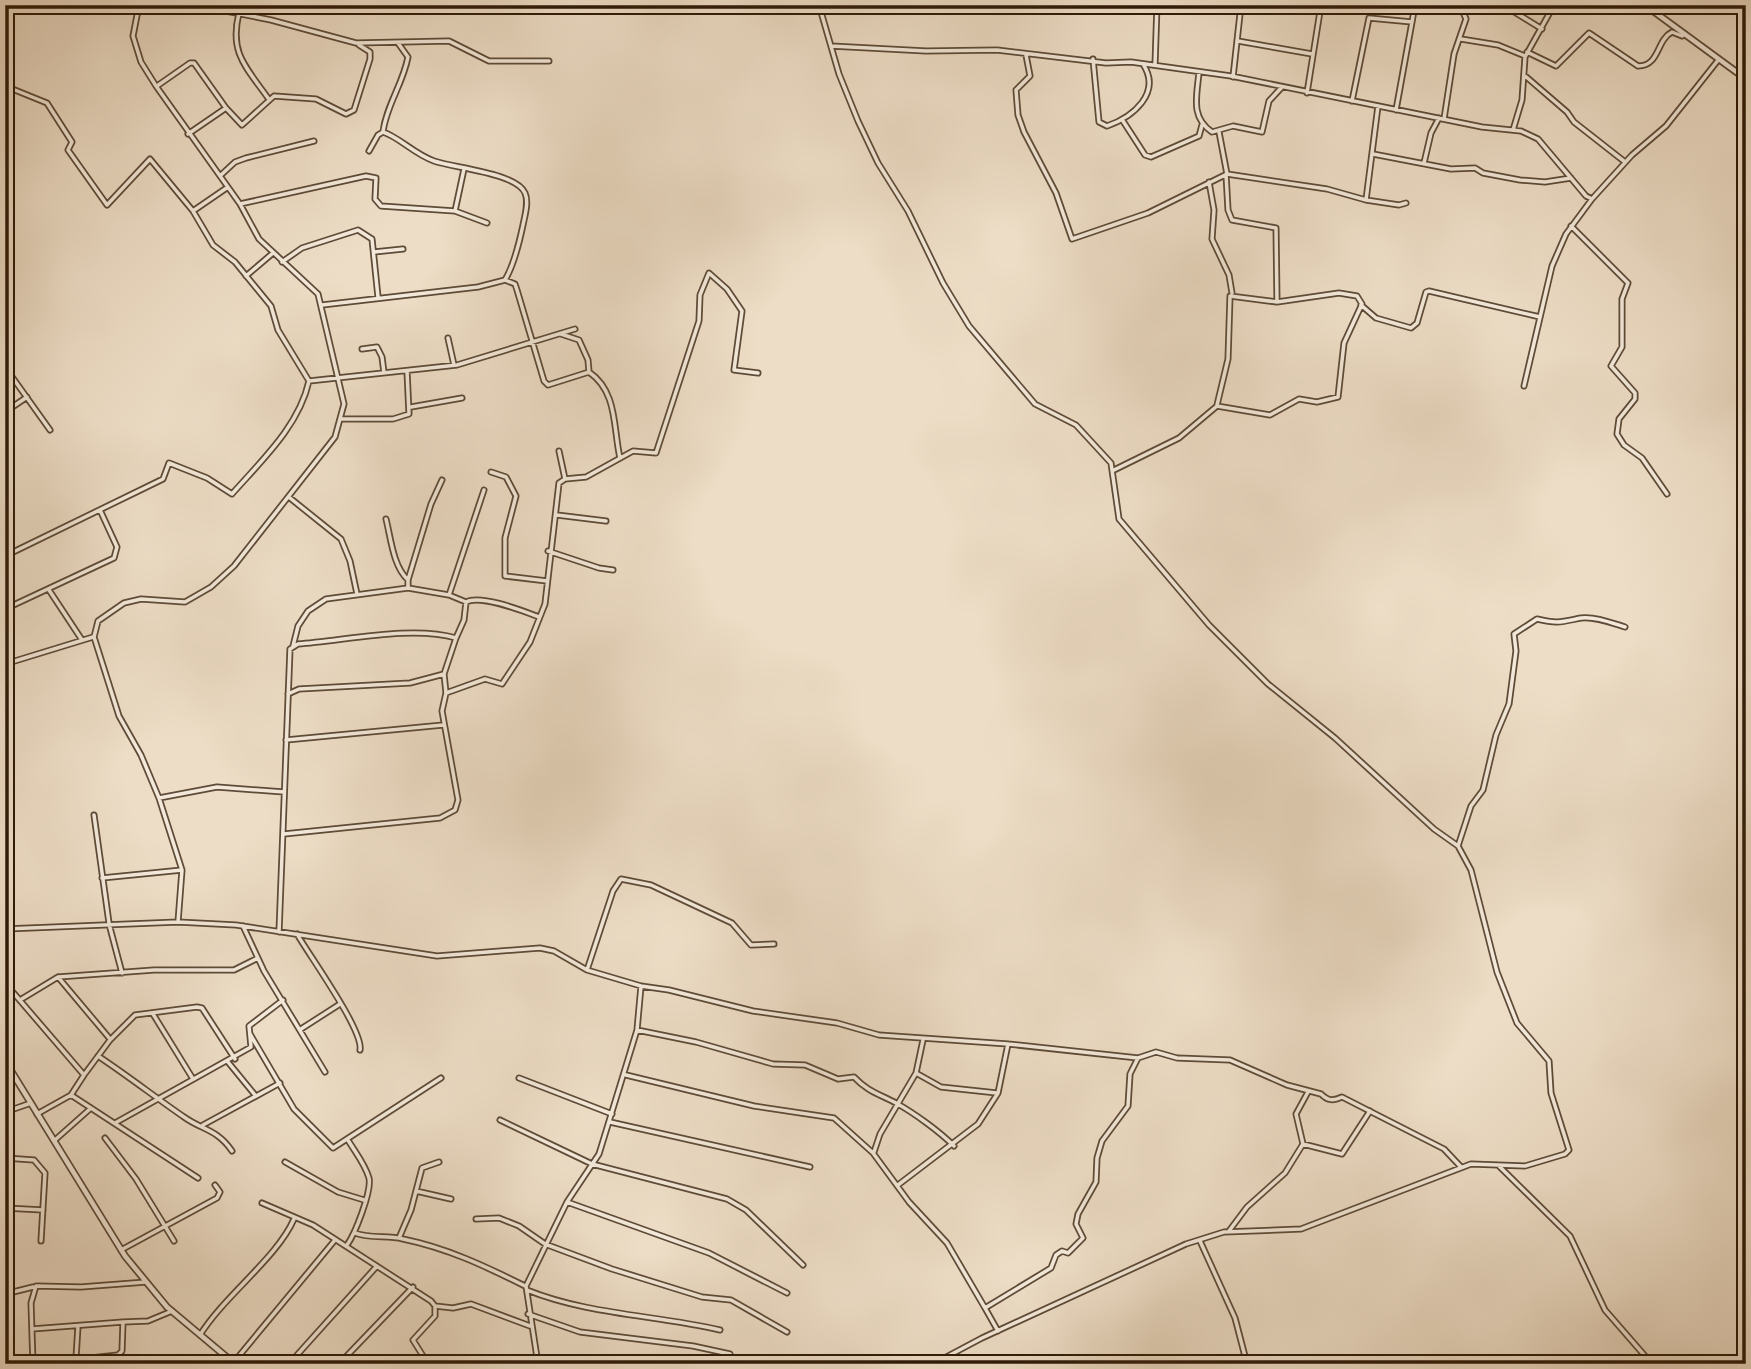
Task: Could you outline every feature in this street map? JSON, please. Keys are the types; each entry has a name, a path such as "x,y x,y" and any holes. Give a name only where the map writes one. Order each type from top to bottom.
{"street":[{"path":"139,5 133,36 141,62 188,134 220,174 259,239 318,294 344,404 335,437 290,498 234,566 200,596 186,601 141,599 124,603 98,621 94,637 119,716 141,755 159,798 182,870 178,922"},
{"path":"195,5 239,13 356,43 449,41 489,61 549,61"},
{"path":"819,5 858,121 878,163 908,211 943,283 969,326 1035,404 1076,425 1111,463 1119,519 1209,625 1268,684 1335,738 1434,829 1458,846 1476,887 1497,972 1517,1023 1549,1061 1551,1093 1568,1142 1565,1154 1525,1166 1461,1167 1301,1229 1229,1231 1165,1253 933,1364"},
{"path":"1155,65 1157,5"},
{"path":"1233,77 1241,5"},
{"path":"1307,93 1321,5"},
{"path":"1396,110 1415,5"},
{"path":"1423,163 1431,132 1442,119 1454,54 1461,39 1465,15 1441,5"},
{"path":"1503,5 1542,29"},
{"path":"1513,130 1522,100 1526,54 1554,5"},
{"path":"1645,5 1746,79"},
{"path":"239,13 234,41 239,58 268,97"},
{"path":"1352,101 1369,18 1412,22"},
{"path":"1461,39 1497,45 1556,66 1589,33 1637,66 1643,66 1656,56 1665,36 1674,32 1682,36 1685,34"},
{"path":"1238,41 1313,54"},
{"path":"156,86 194,63 226,108 242,125 268,97 316,99 346,114 354,110 370,52 356,43"},
{"path":"383,132 385,118 404,78 408,57 398,43"},
{"path":"831,46 926,51 997,50 1093,59 1105,63 1155,65 1233,77 1442,119 1513,130 1538,139 1586,196 1592,199"},
{"path":"1026,54 1030,76 1017,90 1018,115 1056,193 1072,239 1148,213 1226,174 1326,188 1366,200 1399,205 1406,203"},
{"path":"1093,59 1099,122 1107,126 1123,121 1147,95 1149,75 1143,64"},
{"path":"1524,386 1552,266 1571,226 1626,162 1666,126 1719,59"},
{"path":"1199,72 1196,114 1202,125 1212,132 1233,126 1262,132 1269,101 1282,87"},
{"path":"1524,75 1567,112 1574,122 1626,162"},
{"path":"5,86 47,103 72,142 68,150 107,205 150,159 193,211 213,245 246,276 271,306 278,330 309,381 304,404 286,431 232,494 207,478 169,463 163,479 5,556"},
{"path":"1366,200 1378,106"},
{"path":"188,134 226,108"},
{"path":"1123,121 1145,155 1151,157 1199,136 1202,125"},
{"path":"369,150 378,135 383,132"},
{"path":"383,132 424,157 504,179 525,192 527,205 516,258 508,267 505,280"},
{"path":"1219,132 1226,174 1228,210 1232,220 1276,228 1277,302"},
{"path":"220,174 235,162 246,158 314,141"},
{"path":"1373,154 1451,169 1475,168 1483,173 1520,180 1545,182 1571,178"},
{"path":"454,211 464,169"},
{"path":"240,204 366,176 376,178 375,199 381,206 454,211 487,223"},
{"path":"1114,470 1179,438 1217,405 1228,359 1227,337 1232,294 1229,275 1212,239 1214,210 1209,182"},
{"path":"193,211 228,187"},
{"path":"1571,226 1628,283 1622,299 1622,347 1611,366 1635,393 1635,399 1619,419 1617,434 1623,445 1642,458 1667,494"},
{"path":"282,262 302,248 358,230 372,239 377,298"},
{"path":"374,252 403,249"},
{"path":"246,276 273,253"},
{"path":"446,693 485,679 502,684 530,642 546,598 548,551 557,515 559,483 565,479 586,477 633,451 656,453 699,321 700,295 709,273 727,289 742,311 734,370 758,373"},
{"path":"322,305 469,288 505,280 515,284 544,382 548,385 589,372 597,377 611,403 620,458"},
{"path":"1232,294 1277,302 1339,293 1357,296 1376,318 1411,328 1416,323 1426,292 1539,317"},
{"path":"1217,405 1270,415 1299,399 1317,402 1338,397 1344,343 1362,305"},
{"path":"309,381 338,380 454,365 575,329"},
{"path":"561,334 579,340 588,360 589,372"},
{"path":"448,338 454,365"},
{"path":"362,349 377,347 382,357 384,373"},
{"path":"5,367 50,430"},
{"path":"342,419 393,419 409,414 411,407 407,371"},
{"path":"5,412 27,397"},
{"path":"411,407 462,398"},
{"path":"559,451 565,479"},
{"path":"491,472 506,477 516,496 505,538 505,576 547,581"},
{"path":"408,588 408,580 431,504 442,480"},
{"path":"449,595 484,490"},
{"path":"290,498 341,539 350,561 357,594"},
{"path":"5,609 49,590 117,554 117,547 100,509"},
{"path":"557,515 606,521"},
{"path":"386,519 401,573 408,580"},
{"path":"548,551 613,570"},
{"path":"279,932 288,694 293,646 298,626 308,611 326,598 408,588 449,595 466,602 472,599 508,606 539,617"},
{"path":"49,590 82,640"},
{"path":"284,834 440,818 452,813 458,800 443,725 443,700 446,693 444,674 464,620 466,602"},
{"path":"1458,846 1471,806 1483,790 1496,735 1509,704 1516,651 1514,634 1537,619 1561,624 1593,619 1625,627"},
{"path":"293,646 405,635 456,638"},
{"path":"5,664 94,637"},
{"path":"288,694 299,689 417,682 444,674"},
{"path":"286,740 443,725"},
{"path":"159,798 208,788 284,792"},
{"path":"94,815 109,924 123,974"},
{"path":"102,878 182,870"},
{"path":"587,970 612,891 621,879 651,885 732,923 751,945 774,944"},
{"path":"5,929 178,922 243,926 437,956 540,948 554,951 587,970 641,986 669,990 753,1012 837,1023 879,1035 1007,1044 1138,1058 1156,1052 1177,1058 1230,1060 1333,1101 1342,1097 1444,1149 1461,1167"},
{"path":"243,926 257,958 324,1072"},
{"path":"297,934 359,1038 360,1050"},
{"path":"20,1000 58,976 89,972 123,974 154,970 234,970 257,958"},
{"path":"58,976 110,1040"},
{"path":"5,984 84,1075"},
{"path":"538,1364 526,1288 545,1244 567,1202 592,1164 610,1122 637,1030 641,986"},
{"path":"114,1123 235,1059 251,1047 249,1026 283,1000"},
{"path":"301,1029 340,1004"},
{"path":"37,1114 71,1095 110,1040 135,1015 202,1008 235,1059"},
{"path":"153,1014 193,1079"},
{"path":"637,1030 696,1042 773,1065 805,1065 838,1079 853,1077 868,1092 897,1104 939,1131 954,1146"},
{"path":"250,1034 294,1109 333,1147 348,1140 441,1078"},
{"path":"873,1153 916,1073 923,1040"},
{"path":"898,1185 954,1146 978,1124 998,1093 1007,1044"},
{"path":"98,1056 161,1098 187,1119 203,1125 225,1141 232,1151"},
{"path":"985,1308 1051,1268 1056,1255 1062,1251 1069,1253 1083,1238 1076,1224 1078,1214 1097,1182 1097,1158 1101,1142 1128,1106 1130,1074 1138,1058"},
{"path":"5,1061 121,1250 172,1311 234,1363 335,1240"},
{"path":"228,1062 255,1095"},
{"path":"916,1073 941,1087 998,1093"},
{"path":"625,1075 754,1106 834,1118 873,1153 909,1202 947,1243 998,1331"},
{"path":"519,1078 612,1114"},
{"path":"203,1125 281,1083"},
{"path":"1229,1231 1247,1207 1285,1173 1303,1144 1296,1114 1308,1092"},
{"path":"71,1095 198,1178"},
{"path":"5,1112 31,1103"},
{"path":"53,1142 91,1108"},
{"path":"1303,1144 1342,1154 1370,1111"},
{"path":"500,1120 592,1164 727,1199 746,1210 803,1265"},
{"path":"610,1122 810,1167"},
{"path":"105,1138 136,1178 174,1241"},
{"path":"347,1245 355,1233 370,1182 364,1165 348,1140"},
{"path":"5,1158 34,1160 42,1166 47,1183 41,1241"},
{"path":"285,1162 338,1192 364,1200"},
{"path":"399,1238 422,1168 439,1162"},
{"path":"1497,1165 1565,1229 1605,1310 1652,1364"},
{"path":"121,1250 217,1198 219,1192 215,1185"},
{"path":"416,1191 451,1199"},
{"path":"567,1202 709,1253 787,1293"},
{"path":"262,1203 313,1225 347,1245 413,1287 435,1306 453,1308 471,1304 530,1326"},
{"path":"5,1208 43,1210"},
{"path":"476,1219 499,1218 519,1226 545,1244 702,1297 731,1300 787,1332"},
{"path":"201,1335 240,1284 262,1263 294,1219"},
{"path":"355,1233 370,1238 399,1238 461,1255 526,1288 586,1309 671,1319 720,1331"},
{"path":"1200,1241 1235,1318 1247,1364"},
{"path":"289,1364 377,1266"},
{"path":"5,1294 34,1287 149,1282"},
{"path":"34,1287 31,1358 34,1364 120,1354 123,1322"},
{"path":"339,1364 413,1287"},
{"path":"428,1364 413,1340 435,1316 435,1306"},
{"path":"32,1329 148,1321 172,1311"},
{"path":"528,1314 580,1332 693,1346 726,1354 733,1357 734,1364"},
{"path":"76,1358 78,1326"},
{"path":"5,1362 31,1358"},
{"path":"501,1358 502,1364"}]}
